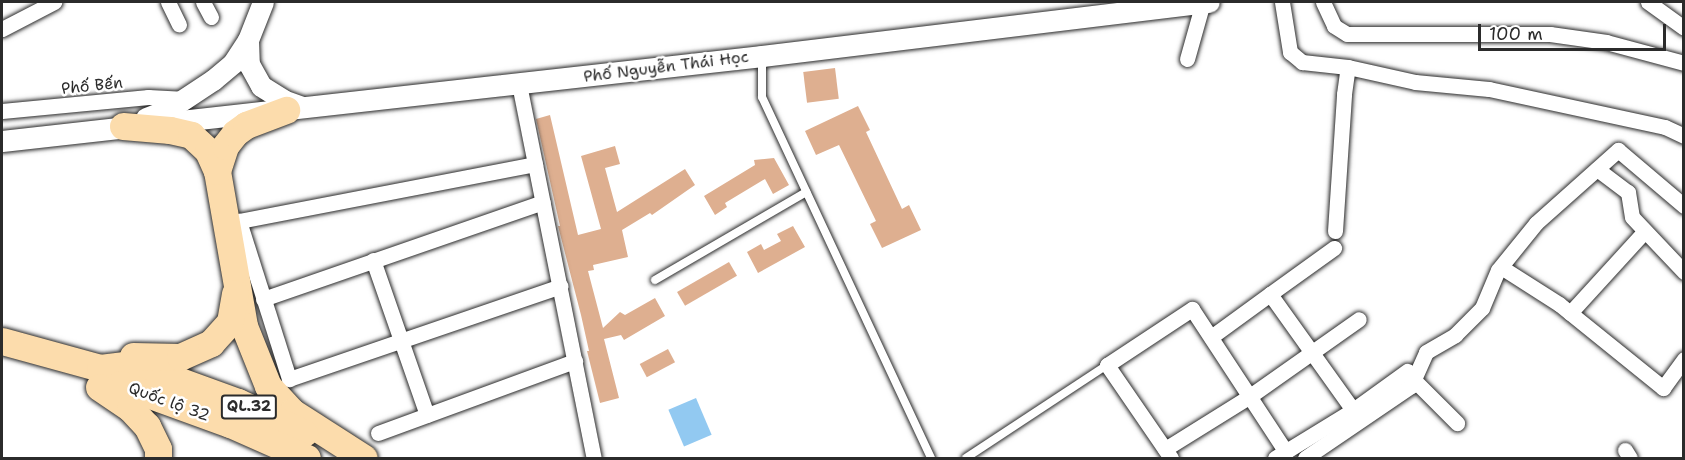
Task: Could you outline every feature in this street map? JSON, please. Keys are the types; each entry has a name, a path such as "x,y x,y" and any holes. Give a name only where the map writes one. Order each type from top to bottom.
{"highway":[{"path":"217,171 225,146 246,125 296,109"},
{"path":"123,126 170,130 191,135 208,151 217,171 244,326 268,386 292,412 362,459"},
{"path":"6,344 100,354 155,358 180,357 211,343 230,322 237,283"},
{"path":"6,344 100,388 130,408 147,426 158,449 158,459"},
{"name":"Quốc lộ 32","path":"6,344 100,368 133,364 152,370 238,402 362,459"},
{"name":"Quốc lộ 32","path":"100,368 120,384 230,424 307,459"}],"main road":[{"path":"2,141 123,126 169,109 186,99 232,63 248,40 263,2"},
{"name":"Phố Nguyễn Thái Học","path":"123,126 519,84 762,56 1163,4 1206,2"},
{"path":"248,40 249,64 261,86 296,109"}],"street":[{"path":"2,29 54,2"},
{"path":"168,2 178,25"},
{"path":"203,2 211,17"},
{"path":"1187,59 1206,2"},
{"path":"1282,2 1290,52 1302,62 1348,67 1415,82 1489,89 1665,127 1683,136"},
{"path":"1323,2 1334,26 1347,34 1550,34 1606,42 1683,63"},
{"path":"1648,2 1683,28"},
{"path":"1335,231 1344,94 1348,67"},
{"path":"519,84 594,459"},
{"name":"Phố Bến","path":"2,111 148,97 186,99"},
{"path":"1359,318 1310,354 1250,396 1168,454 1107,365 1192,309 1250,396 1281,455 1410,376 1426,352 1455,335 1482,308 1501,267 1536,223 1618,150 1683,206"},
{"path":"535,164 239,220 289,379 561,286"},
{"path":"1597,169 1628,192 1632,217 1683,273"},
{"path":"263,299 543,202"},
{"path":"1570,313 1645,231"},
{"path":"1210,337 1334,248"},
{"path":"374,260 427,415"},
{"path":"1501,267 1570,313 1663,388 1683,359"},
{"path":"1270,294 1310,354 1353,410"},
{"path":"378,433 575,361"},
{"path":"1410,376 1457,423"},
{"path":"1305,459 1411,386 1410,376"}],"lane":[{"path":"762,56 762,97 931,459"},
{"path":"655,280 806,192"},
{"path":"966,459 1107,365"}],"water":[{"path":"696,398 712,435 684,447 668,410"}],"building":[{"path":"835,68 839,99 807,103 803,72"},
{"path":"858,106 870,130 866,132 902,209 909,205 921,230 882,248 870,224 876,221 839,145 816,155 805,131"},
{"path":"550,115 578,235 601,229 581,156 615,146 620,164 605,168 617,212 685,169 695,185 652,215 650,213 622,230 628,257 593,265 594,270 588,271 603,328 620,312 625,315 655,298 665,316 624,340 621,335 604,339 619,398 600,403 581,315 558,226 560,226 536,119"},
{"path":"774,158 789,185 773,194 765,179 725,203 727,207 715,215 704,196 755,165 754,160"},
{"path":"793,226 805,247 758,273 747,252 761,244 764,250 781,241 777,234"},
{"path":"729,262 737,276 685,306 677,292"},
{"path":"668,349 675,362 647,377 640,364"}]}
